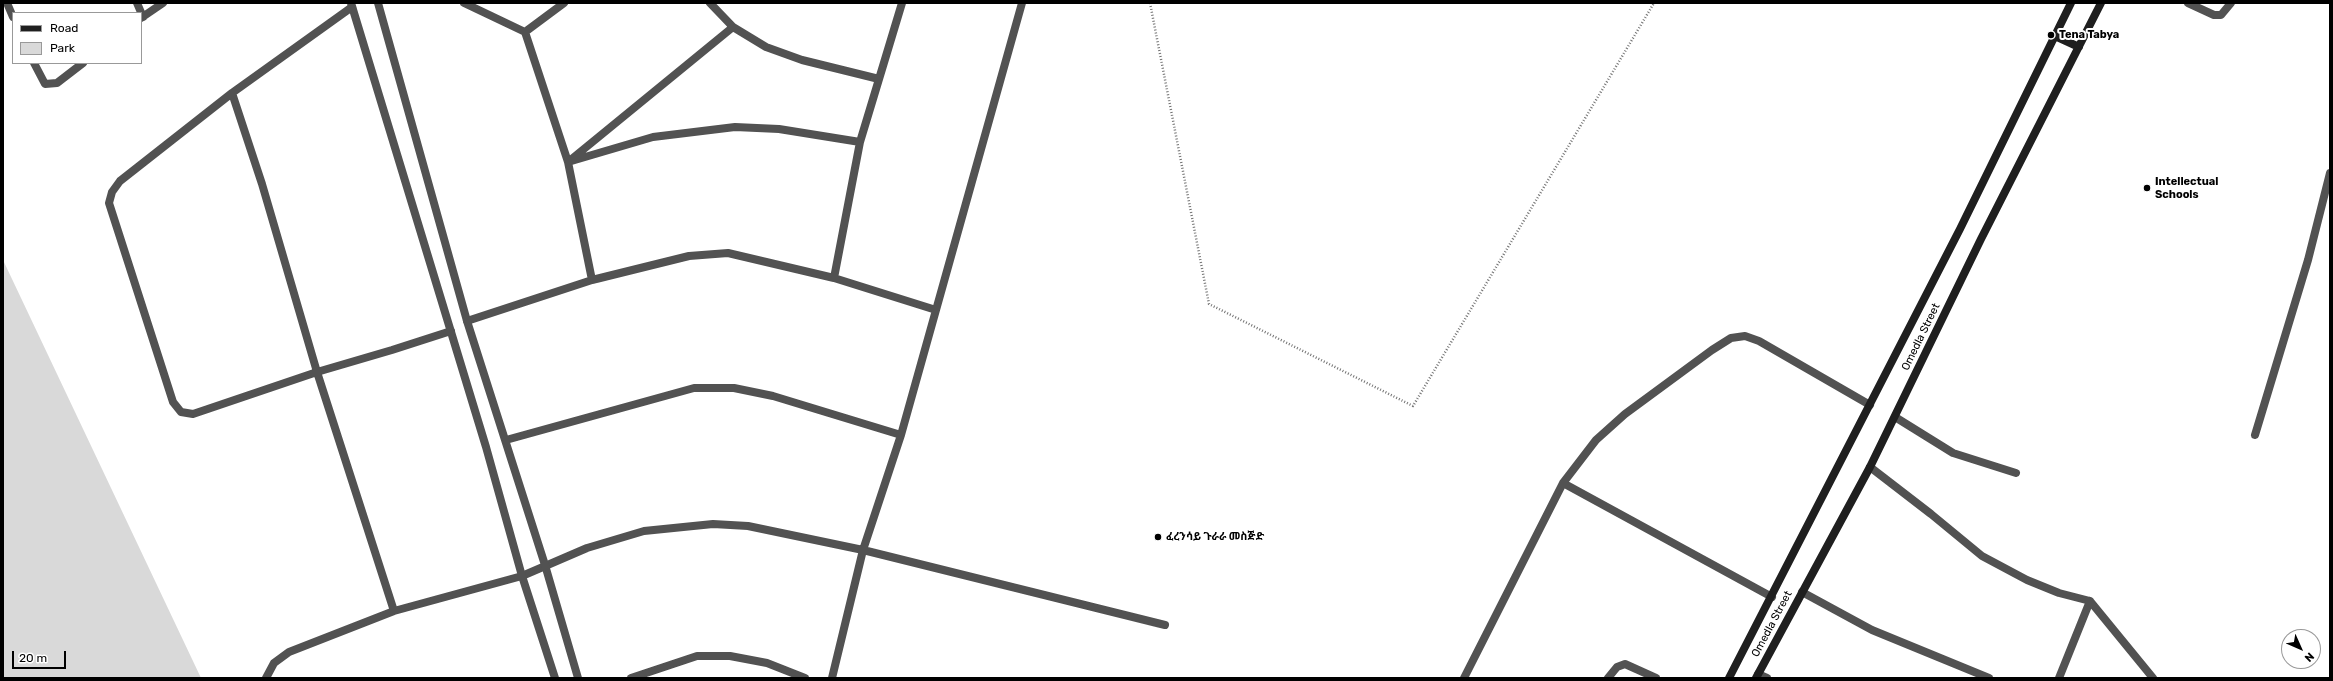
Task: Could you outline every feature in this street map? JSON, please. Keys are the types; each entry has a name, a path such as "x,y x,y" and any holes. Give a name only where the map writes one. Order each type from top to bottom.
{"main road":[{"name":"Omedla Street","path":"1728,678 1772,597 1870,405 2071,3"},
{"name":"Omedla Street","path":"1757,676 1870,467 1981,239 2101,3"},
{"path":"2055,36 2079,47"}],"street":[{"path":"7,3 12,15"},
{"path":"142,17 163,3"},
{"path":"378,3 467,321 545,565 578,678"},
{"path":"464,3 525,32 568,162 592,280"},
{"path":"525,32 564,3"},
{"path":"710,3 733,27 766,47 802,60 879,79"},
{"path":"834,278 860,142 902,3"},
{"path":"832,678 863,550 901,435 1022,3"},
{"path":"2188,3 2214,15 2221,15 2231,3"},
{"path":"451,331 317,372 193,414 181,412 173,402 109,203 112,192 120,181 232,93 352,5 451,331 486,447 522,576 555,678"},
{"path":"568,162 733,27"},
{"path":"35,64 45,84 57,83 82,64"},
{"path":"232,93 262,184 317,372 394,612"},
{"path":"568,162 652,137 736,127 779,129 860,142"},
{"path":"2255,435 2308,260 2330,172"},
{"path":"467,321 592,280 689,256 728,253 834,278 936,310"},
{"path":"1464,678 1562,483 1596,440 1625,414 1731,338 1745,336 1759,341 1870,405"},
{"path":"506,440 694,388 734,388 773,396 901,435"},
{"path":"1895,417 1953,453 2016,473"},
{"path":"1870,467 1932,514 1982,556 2027,580 2059,593 2090,601 2153,678"},
{"path":"1562,483 1772,597"},
{"path":"266,678 274,663 289,652 394,612 522,576 587,548 644,531 713,524 748,526 863,550 1165,625"},
{"path":"1802,592 1872,630 1989,678"},
{"path":"2059,678 2090,601"},
{"path":"631,678 697,656 730,656 767,663 806,678"},
{"path":"1608,678 1617,667 1625,664 1656,678"},
{"path":"1757,676 1766,678"}],"path":[{"path":"1150,3 1209,304 1413,406 1654,3"}],"green space":[{"path":"3,260 201,678 3,678"}],"place":[{"name":"Tena Tabya","path":"2051,35"},
{"name":"Intellectual Schools","path":"2147,188"},
{"name":"ፈረንሳይ ጉራራ መስጅድ","path":"1158,537"}]}
